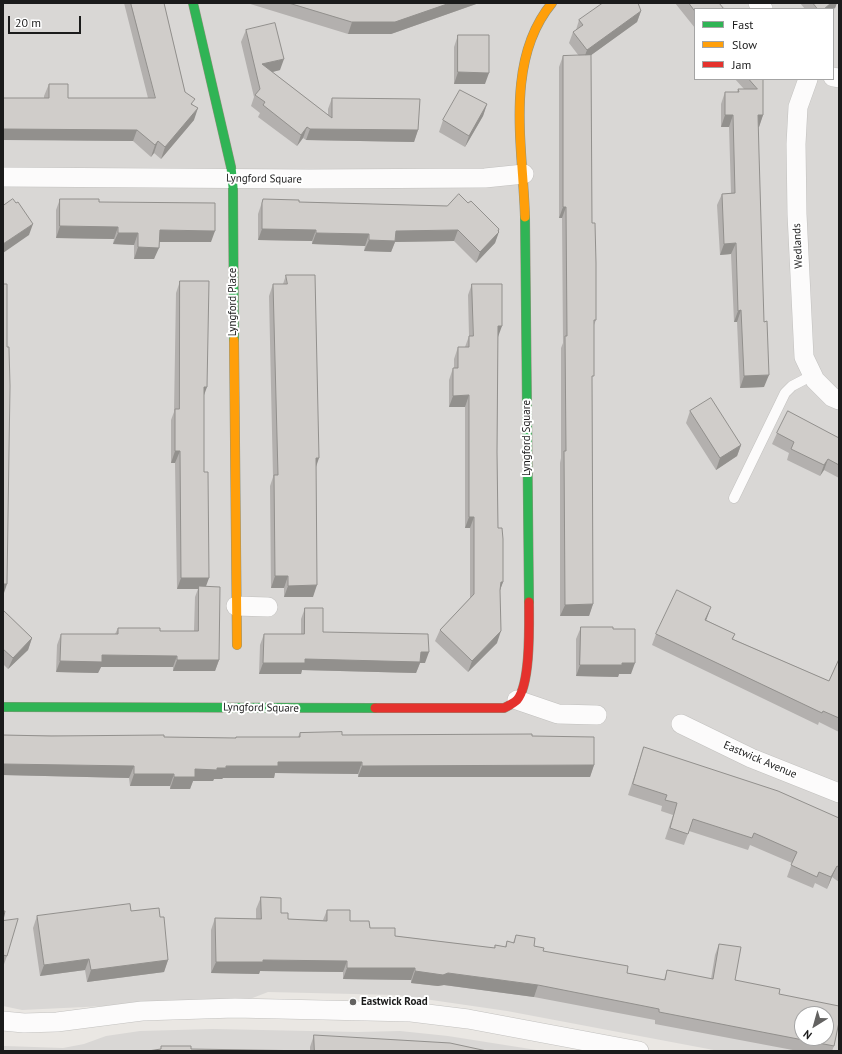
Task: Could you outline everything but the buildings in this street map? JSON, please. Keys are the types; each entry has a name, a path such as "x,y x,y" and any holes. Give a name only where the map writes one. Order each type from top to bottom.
{"street":[{"name":"Lyngford Place","path":"193,3 230,160 232,178 237,646"},
{"name":"Lyngford Square","path":"3,707 504,708 517,700 524,687 527,667 529,607 527,272 524,174 520,114 522,71 529,42 543,14 552,3"},
{"name":"Wedlands","path":"808,80 798,107 797,214 804,357 815,380 832,397 839,400"},
{"name":"Lyngford Square","path":"3,177 485,178 524,174"},
{"path":"236,606 268,607"},
{"path":"517,700 558,714 597,715"},
{"name":"Eastwick Avenue","path":"681,724 751,758 839,794"},
{"path":"3,1021 24,1023 58,1022 142,1011 235,1008 411,1012 468,1019 639,1051"}],"lane":[{"path":"734,498 785,393 792,386 813,375"}],"shaded area":[{"path":"3,3 839,3 839,1051 719,1051 507,1011 397,995 268,992 250,999 22,1010 3,1006"},
{"path":"213,1029 358,1032 400,1031 448,1036 543,1051 3,1051 3,1046 63,1048 84,1044 106,1036 140,1031"}],"traffic: fast":[{"path":"193,3 231,167 233,187 234,340"},
{"path":"525,217 529,602"},
{"path":"3,707 375,708"}],"traffic: slow":[{"path":"525,217 520,134 522,78 527,51 537,26 552,3"},
{"path":"234,340 237,645"}],"traffic: jam":[{"path":"375,708 504,708 517,700 522,692 527,667 529,602"}],"place":[{"name":"Eastwick Road","path":"353,1002"}]}
